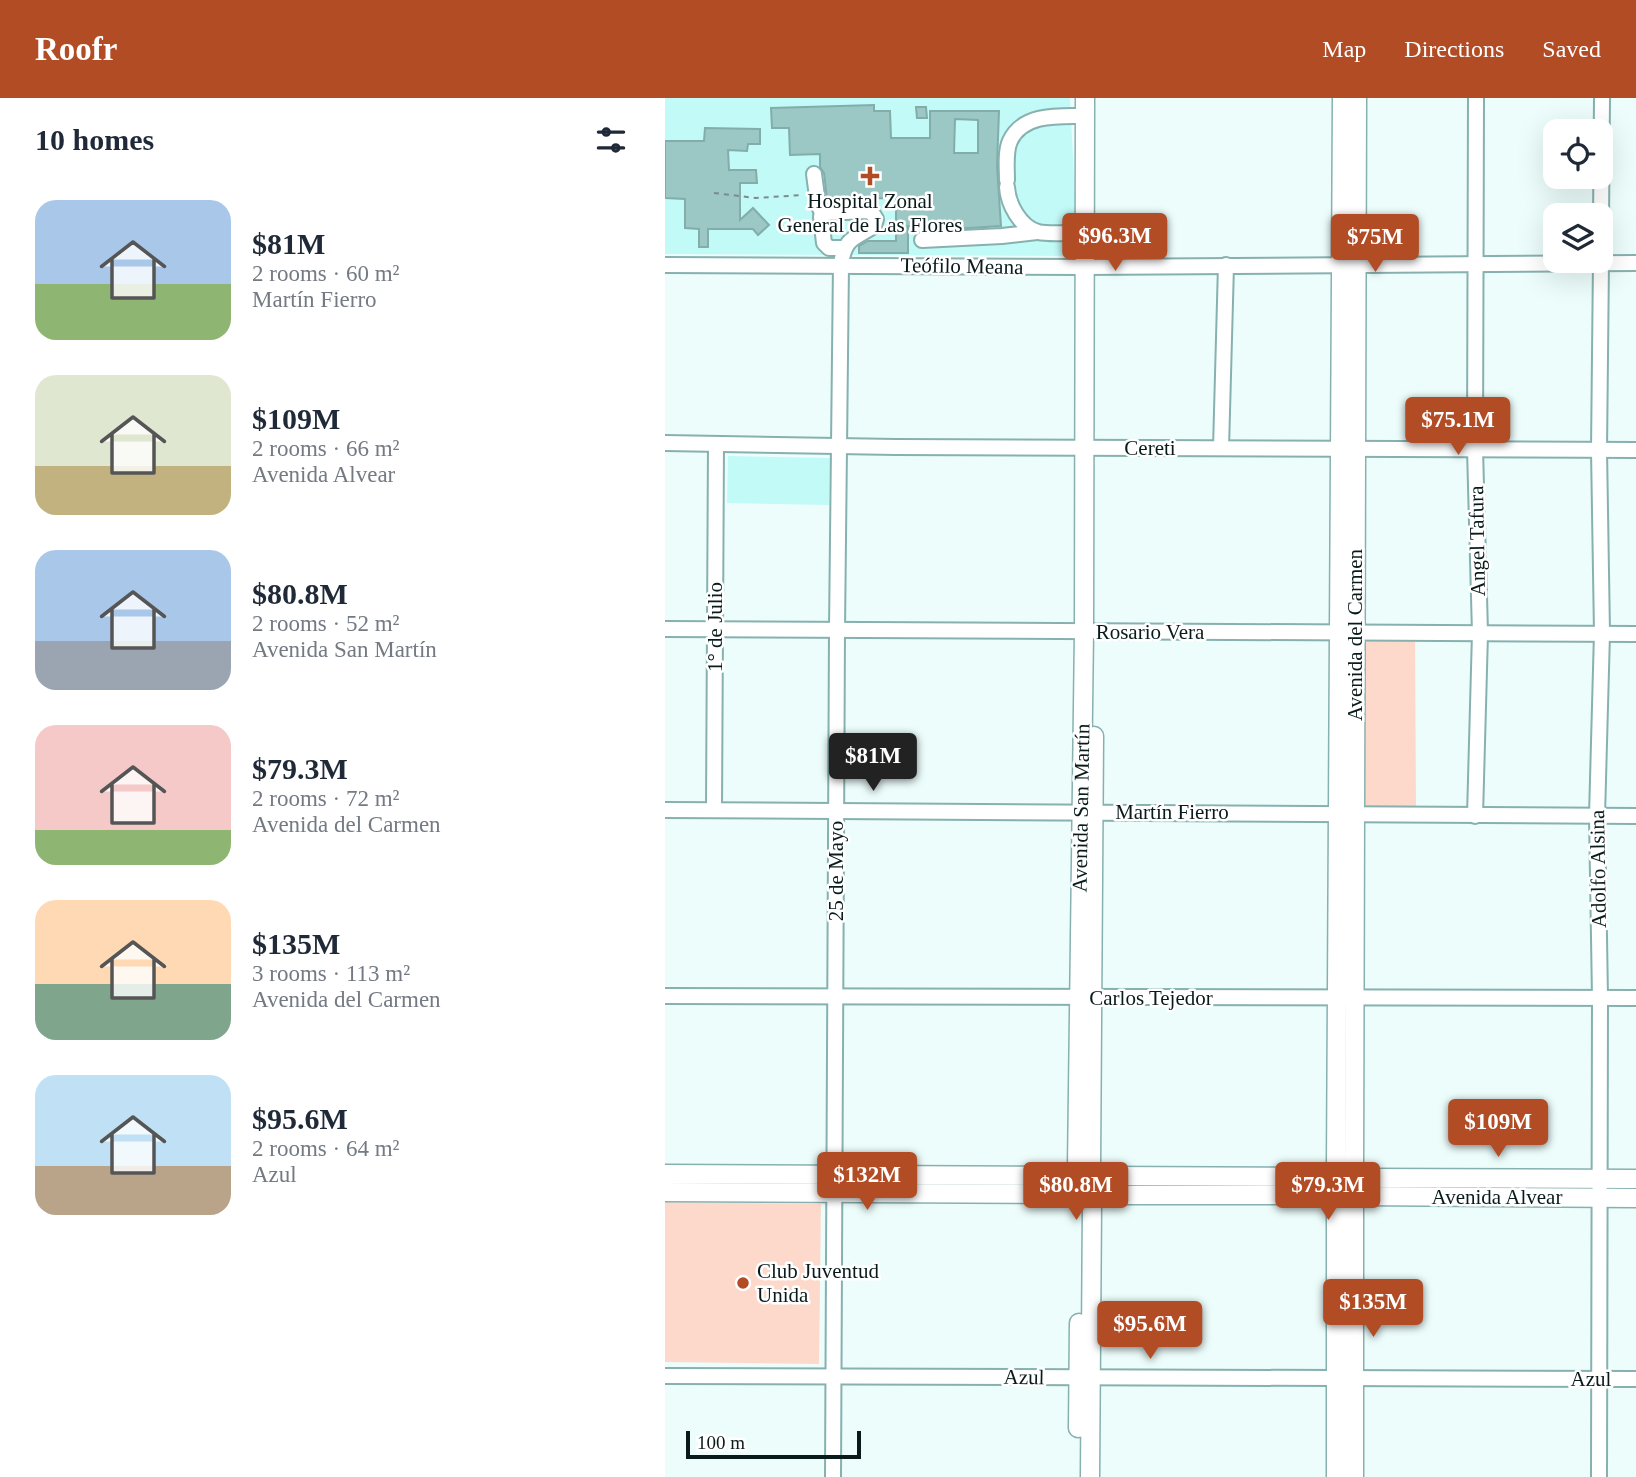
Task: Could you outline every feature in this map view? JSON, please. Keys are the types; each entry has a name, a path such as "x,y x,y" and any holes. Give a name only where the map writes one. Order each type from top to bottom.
{"main road":[{"path":"1090,267 1097,98"},
{"name":"Avenida del Carmen","path":"1342,98 1348,264 1345,1378 1354,1477"},
{"name":"Avenida del Carmen","path":"1348,264 1357,98"},
{"path":"1085,107 1085,233 1090,267"},
{"name":"Avenida San Martín","path":"1085,1171 1090,267"},
{"path":"1085,1171 1104,1189 1086,1199 1067,1188 1085,1171"},
{"name":"Avenida Alvear","path":"665,1192 1085,1171 1344,1186 1636,1198"},
{"name":"Avenida Alvear","path":"665,1174 1086,1199 1344,1186 1636,1179"},
{"path":"1086,1199 1085,1378 1090,1477"},
{"path":"1078,1477 1085,1378"},
{"name":"Avenida del Carmen","path":"1336,1477 1345,1378"}],"street":[{"name":"Angel Tafura","path":"1475,816 1479,633 1475,449 1476,98"},
{"path":"1601,203 1602,98"},
{"path":"1037,232 1023,223 1007,198 1009,142 1033,120 1085,107"},
{"path":"814,174 818,204 822,213 824,243 829,248 844,248 857,234 874,226 876,219 867,211 822,213"},
{"path":"922,240 1037,232 1085,233"},
{"name":"25 de Mayo","path":"833,1477 837,630 844,248"},
{"name":"Teófilo Meana","path":"1613,262 1636,263"},
{"name":"Teófilo Meana","path":"665,265 1090,267 1543,263"},
{"path":"1221,448 1226,265"},
{"name":"Adolfo Alsina","path":"1599,1477 1600,998 1597,816 1602,633 1599,450 1601,273"},
{"name":"Cereti","path":"665,443 1636,450"},
{"name":"1° de Julio","path":"714,810 716,444"},
{"name":"Rosario Vera","path":"665,629 1636,634"},
{"name":"Martín Fierro","path":"665,810 1346,812 1475,816 1636,816"},
{"name":"Carlos Tejedor","path":"665,996 1636,998"},
{"name":"Azul","path":"665,1376 1636,1379"}],"path":[{"path":"714,193 755,198 817,195"}],"shaded area":[{"name":"Hospital Zonal General de Las Flores","path":"665,98 1070,98 1078,256 665,254"},
{"path":"728,456 830,458 829,505 727,503"},
{"path":"1364,637 1415,637 1416,806 1364,806"},
{"path":"1086,1177 1092,1179 1092,1191 1086,1193 1080,1191 1078,1185 1080,1179"},
{"path":"1110,1183 1317,1185 1317,1188 1110,1186"},
{"name":"Club Juventud Unida","path":"665,1202 821,1204 819,1364 665,1362"}],"building":[{"path":"874,105 874,111 890,111 891,138 930,138 930,111 999,111 997,166 1001,226 937,230 937,225 908,226 908,253 859,253 859,246 868,241 896,241 896,198 827,199 820,154 790,155 789,128 772,128 771,108","holes":["955,119 978,120 978,153 954,153"]},
{"path":"916,107 926,107 927,118 917,118"},
{"path":"705,128 760,129 760,144 748,144 747,151 728,150 729,170 756,170 757,183 740,183 740,220 753,208 769,225 758,235 753,229 708,229 708,247 699,247 699,229 685,228 685,199 665,198 665,141 704,141"}],"place":[{"name":"Hospital Zonal General de Las Flores","path":"870,176"},
{"name":"Club Juventud Unida","path":"743,1283"}]}
